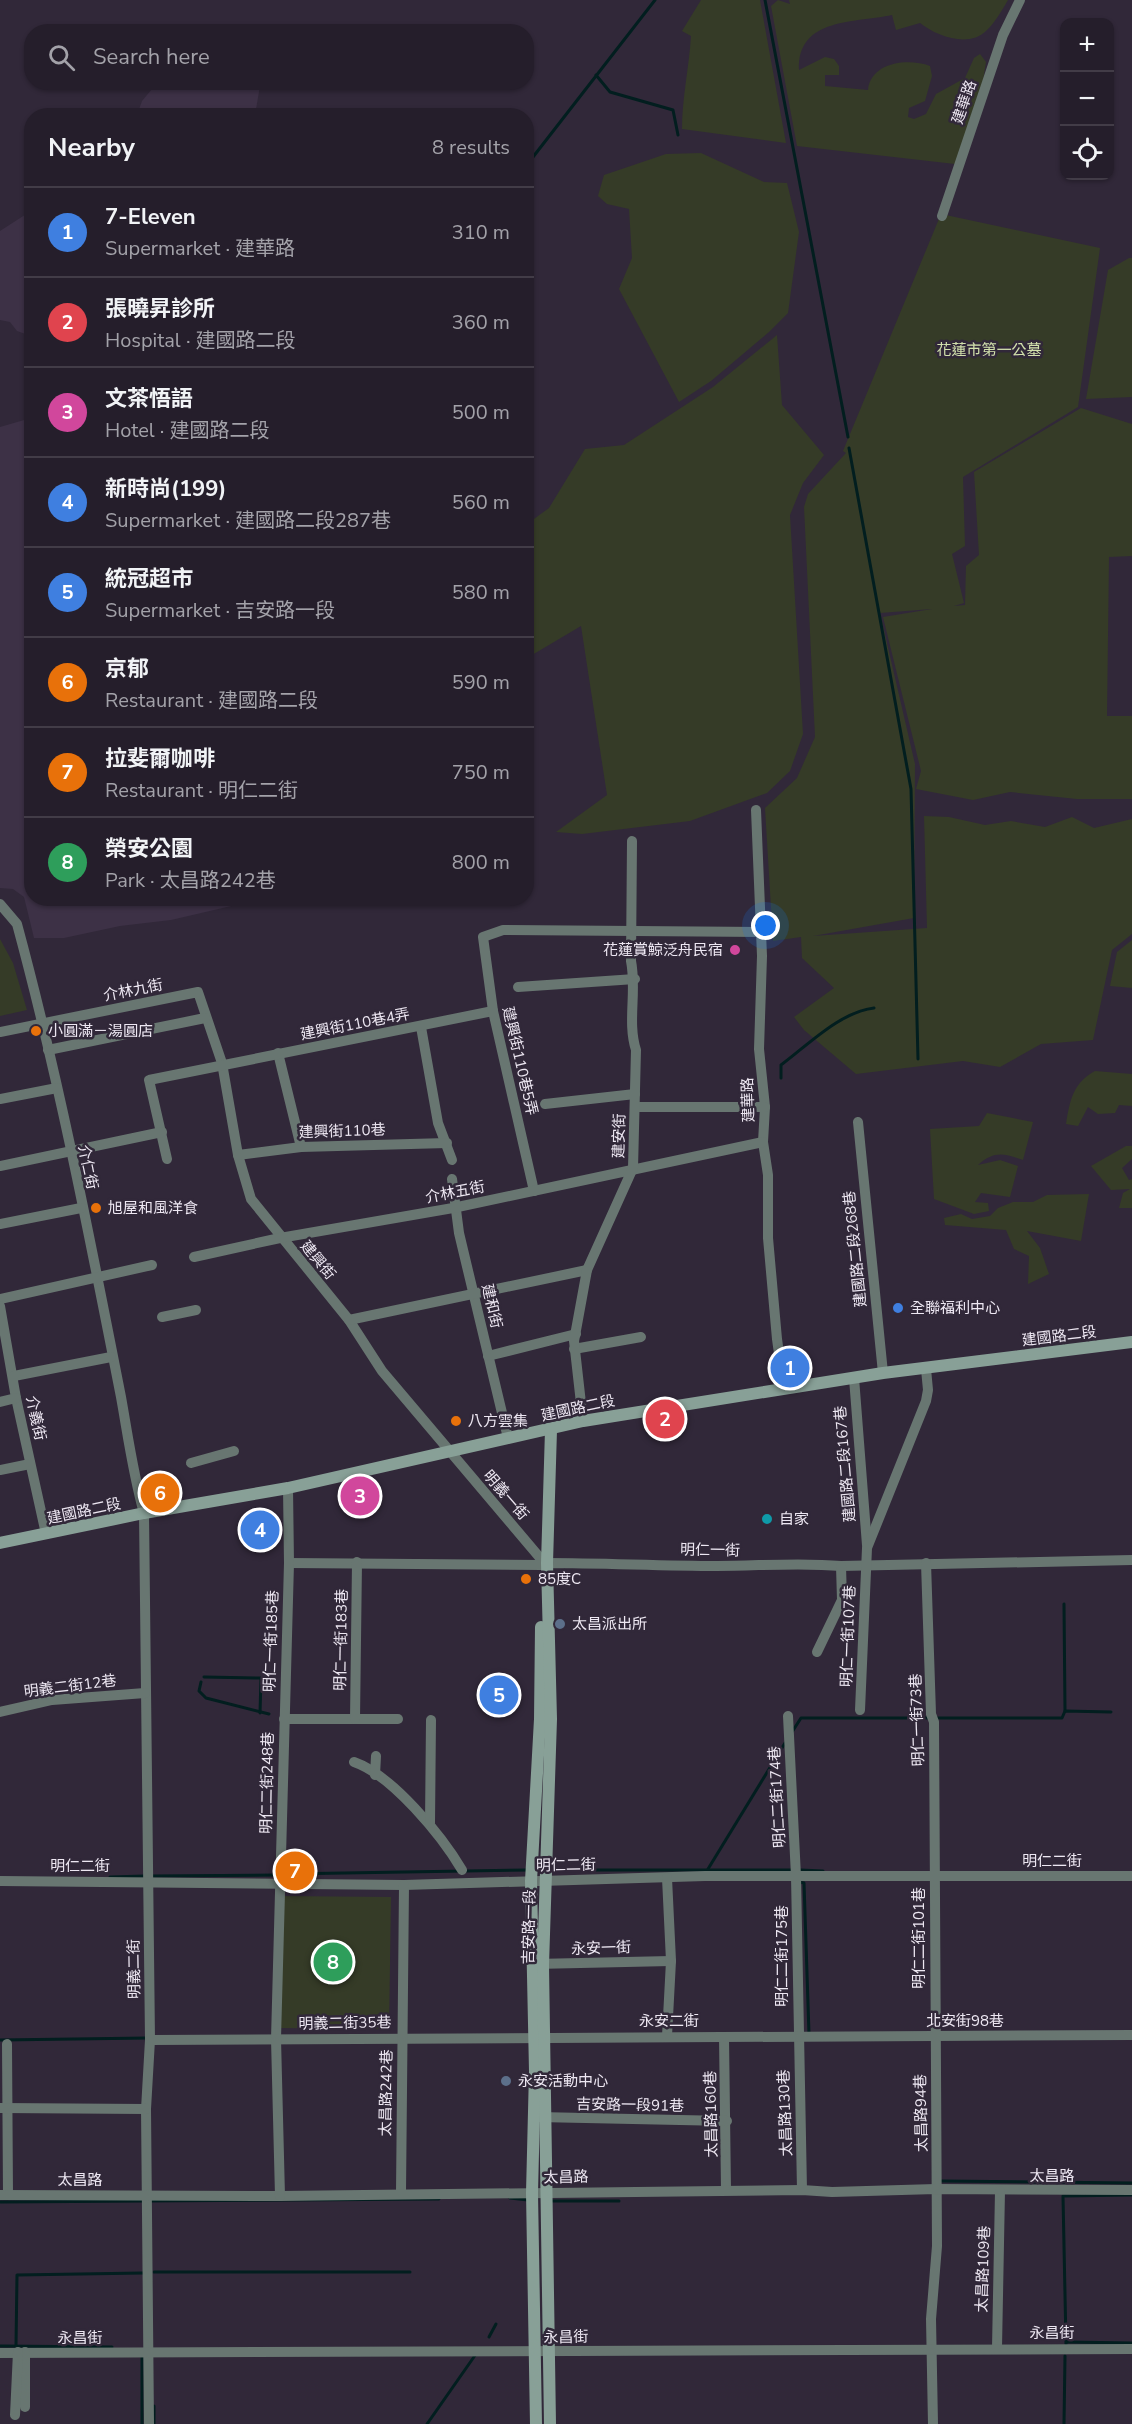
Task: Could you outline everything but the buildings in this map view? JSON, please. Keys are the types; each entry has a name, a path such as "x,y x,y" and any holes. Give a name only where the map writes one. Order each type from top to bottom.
{"street":[{"name":"建華路","path":"942,216 1003,35 1020,0"},
{"name":"建華路","path":"756,810 762,932 759,1049 765,1107 764,1142 777,1339 782,1375 788,1388"},
{"name":"建安街","path":"583,1421 574,1350 587,1270 633,1168 635,1094 634,979 631,962 632,842"},
{"name":"介仁街","path":"0,904 17,924 57,1088 133,1473 144,1513"},
{"name":"建興街110巷5弄","path":"534,1191 493,1011 483,937 502,930 631,931"},
{"path":"631,931 762,932"},
{"path":"518,987 634,979"},
{"name":"介林九街","path":"0,1032 198,992 222,1063"},
{"name":"建興街110巷4弄","path":"162,1132 149,1080 222,1063 421,1027 493,1011"},
{"path":"48,1050 205,1018"},
{"path":"421,1027 438,1123 452,1160"},
{"path":"278,1053 301,1147"},
{"name":"建興街","path":"222,1063 238,1155 251,1198 280,1238 349,1320 382,1371 447,1450"},
{"path":"0,1099 57,1088"},
{"path":"545,1104 635,1094"},
{"path":"635,1107 765,1107"},
{"name":"建國路二段268巷","path":"858,1122 883,1373"},
{"path":"0,1166 162,1132 167,1159"},
{"name":"介林五街","path":"194,1257 280,1238 457,1208 633,1168 764,1142"},
{"name":"建興街110巷","path":"238,1155 301,1147 447,1143"},
{"name":"建和街","path":"452,1179 459,1233 508,1438"},
{"path":"0,1224 81,1208"},
{"path":"0,1299 152,1265"},
{"path":"349,1320 587,1270"},
{"name":"介義街","path":"0,1306 3,1337 14,1376 16,1398 46,1534"},
{"path":"162,1317 196,1310"},
{"path":"488,1356 576,1334"},
{"path":"574,1350 641,1337"},
{"name":"建國路二段","path":"0,1543 144,1513 288,1488 447,1450 547,1431 583,1421 883,1373 1132,1342"},
{"path":"14,1376 111,1357"},
{"path":"867,1548 926,1401 928,1390 926,1369"},
{"name":"建國路二段167巷","path":"854,1378 867,1548"},
{"path":"0,1401 16,1398"},
{"name":"吉安路一段","path":"547,1431 540,1719 531,1881 540,2037 540,2118 545,2192 550,2424"},
{"name":"明義一街","path":"447,1450 544,1562"},
{"path":"191,1463 234,1451"},
{"path":"0,1470 30,1464"},
{"name":"明仁一街185巷","path":"284,1719 289,1563 288,1488"},
{"name":"明義二街","path":"144,1513 144,1693 150,2040 146,2109 149,2424"},
{"name":"明仁一街107巷","path":"860,1710 867,1548"},
{"name":"明仁一街","path":"289,1563 544,1562 724,1566 804,1562 841,1566 1132,1560"},
{"name":"明仁一街183巷","path":"355,1719 357,1562"},
{"name":"吉安路一段","path":"537,1965 545,1880 551,1719 544,1562"},
{"name":"明仁一街73巷","path":"926,1563 931,1714 934,1722 934,1875"},
{"path":"817,1652 842,1600 841,1566"},
{"name":"明義二街12巷","path":"0,1712 52,1700 144,1693"},
{"name":"明仁二街174巷","path":"788,1716 796,1876"},
{"path":"284,1719 398,1719"},
{"name":"明仁二街248巷","path":"280,2196 276,2039 284,1719"},
{"path":"430,1823 431,1720"},
{"path":"375,1774 376,1755"},
{"path":"354,1762 375,1774 430,1823 462,1870"},
{"name":"明仁二街101巷","path":"934,1875 934,2037"},
{"name":"明仁二街","path":"0,1881 404,1885 796,1876 1132,1876"},
{"name":"明仁二街175巷","path":"796,1876 798,2035"},
{"path":"667,1878 671,1961 667,2036"},
{"name":"太昌路242巷","path":"401,2193 404,1885"},
{"name":"永安一街","path":"537,1965 671,1961"},
{"name":"北安街98巷","path":"798,2035 934,2037 1132,2035"},
{"name":"永安二街","path":"540,2037 798,2035"},
{"name":"太昌路130巷","path":"798,2035 802,2190"},
{"name":"明義二街35巷","path":"150,2040 540,2037"},
{"name":"太昌路160巷","path":"724,2037 727,2121 726,2190"},
{"name":"太昌路94巷","path":"933,2424 931,2319 937,2246 934,2037"},
{"path":"4,2195 4,2108 8,2044"},
{"path":"4,2108 146,2109"},
{"name":"吉安路一段","path":"536,2424 532,2193 540,2118"},
{"name":"吉安路一段91巷","path":"540,2118 727,2121"},
{"name":"太昌路","path":"4,2195 280,2196 726,2190 832,2192 936,2189 1132,2190"},
{"name":"太昌路109巷","path":"997,2348 1000,2191"},
{"name":"永昌街","path":"0,2353 1132,2349"},
{"path":"22,2352 25,2407"},
{"path":"15,2415 22,2352"}],"shaded area":[{"path":"151,90 259,90 256,108 140,108"},
{"path":"24,216 24,334 17,331 10,322 0,320 0,231"},
{"path":"24,420 24,897 13,889 0,888 0,427"},
{"path":"26,906 231,906 171,920 120,926 64,938 34,938"}],"green space":[{"path":"701,0 760,0 786,143 682,129 691,36 682,31"},
{"path":"778,0 790,4 789,0 1008,0 989,28 971,39 943,36 920,23 896,30 892,15 846,22 818,31 808,40 801,53 799,70 825,57 834,59 839,66 839,75 825,75 825,86 868,90 876,73 892,64 911,62 930,66 932,76 925,101 909,108 908,117 914,119 926,114 936,94 965,78 974,58 980,54 986,62 983,81 955,164 797,146 771,6"},
{"path":"701,153 764,182 787,183 799,232 788,313 711,381 679,402 619,289 632,258 629,209 607,204 598,196 604,175 666,154"},
{"name":"花蓮市第一公墓","path":"941,214 1100,248 1078,407 963,477 965,546 952,554 964,603 954,606 965,605 966,566 979,555 974,472 1081,408 1132,424 1132,556 1109,557 1107,716 1132,716 1132,799 1077,799 1010,792 973,800 916,789 921,771 883,617 932,609 880,613 915,764 914,918 813,936 927,928 924,816 949,817 985,825 1011,821 1045,827 1072,817 1094,828 1132,819 1132,934 1112,950 1093,1040 1041,1044 1000,1067 963,1061 856,1074 804,1030 794,1017 834,988 802,958 801,937 773,941 765,808 797,778 815,737 804,507 808,494 846,453 843,451"},
{"path":"1132,258 1132,397 1086,399 1108,270"},
{"path":"777,335 782,405 824,455 803,483 790,515 803,734 790,771 767,793 690,821 582,834 556,832 607,795 581,626 534,654 534,519 549,508 585,449 624,445 713,387"},
{"path":"0,939 13,963 27,1010 0,1016"},
{"path":"1132,940 1132,988 1110,986 1117,952"},
{"path":"1095,1071 1132,1074 1132,1106 1119,1105 1115,1113 1098,1114 1088,1107 1078,1126 1066,1124 1069,1107 1077,1087"},
{"path":"987,1113 1033,1122 1023,1160 994,1155 978,1165 1000,1160 1018,1166 1010,1197 981,1193 975,1202 988,1203 989,1211 974,1214 934,1199 930,1129 979,1126"},
{"path":"1126,1146 1132,1146 1132,1159 1122,1168 1129,1180 1132,1179 1132,1208 1119,1208 1123,1193 1130,1189 1111,1190 1091,1166"},
{"path":"1089,1194 1081,1241 1027,1231 1040,1248 1049,1274 1028,1284 1029,1256 1014,1249 1006,1230 945,1225 944,1218 961,1214 972,1219 990,1216 998,1208 1013,1202 1033,1202 1047,1195"},
{"path":"278,1896 391,1897 389,2029 274,2028"}],"waterway":[{"path":"534,156 655,0"},
{"path":"765,0 848,437"},
{"path":"596,75 610,92 673,110 678,135"},
{"path":"849,448 911,789 918,1059"},
{"path":"781,1078 781,1065 825,1030 849,1016 874,1008"},
{"path":"1064,1604 1065,1711"},
{"path":"204,1677 261,1678 260,1713"},
{"path":"201,1682 199,1691 206,1698 269,1714"},
{"path":"792,1732 801,1718 1062,1718 1065,1711 1111,1712"},
{"path":"708,1869 785,1743"},
{"path":"284,1874 529,1870"},
{"path":"551,1870 793,1870"},
{"path":"800,1870 823,1871"},
{"path":"152,1876 277,1875"},
{"path":"110,1877 145,1876"},
{"path":"798,1882 804,1883 809,2034"},
{"path":"0,2040 148,2038"},
{"path":"940,2181 1132,2183"},
{"path":"1066,2344 1063,2196 1132,2195"},
{"path":"510,2198 528,2200"},
{"path":"0,2202 439,2199"},
{"path":"549,2201 619,2201"},
{"path":"154,2272 410,2272"},
{"path":"16,2346 17,2275 143,2273"},
{"path":"489,2337 496,2324"},
{"path":"1067,2342 1132,2343"},
{"path":"0,2346 112,2347"},
{"path":"427,2424 476,2354"},
{"path":"1064,2424 1065,2356"},
{"path":"142,2357 142,2424"},
{"path":"154,2406 154,2424"}],"place":[{"name":"花蓮賞鯨泛舟民宿","path":"735,950"},
{"name":"小圓滿－湯圓店","path":"36,1031"},
{"name":"旭屋和風洋食","path":"96,1208"},
{"name":"全聯福利中心","path":"898,1308"},
{"name":"7-Eleven","path":"790,1368"},
{"name":"張曉昇診所","path":"665,1419"},
{"name":"八方雲集","path":"456,1421"},
{"name":"京郁","path":"160,1493"},
{"name":"文茶悟語","path":"360,1496"},
{"name":"自家","path":"767,1519"},
{"name":"新時尚(199)","path":"260,1530"},
{"name":"85度C","path":"526,1579"},
{"name":"太昌派出所","path":"560,1624"},
{"name":"統冠超市","path":"499,1695"},
{"name":"拉斐爾咖啡","path":"295,1871"},
{"name":"榮安公園","path":"333,1962"},
{"name":"永安活動中心","path":"506,2081"}]}
